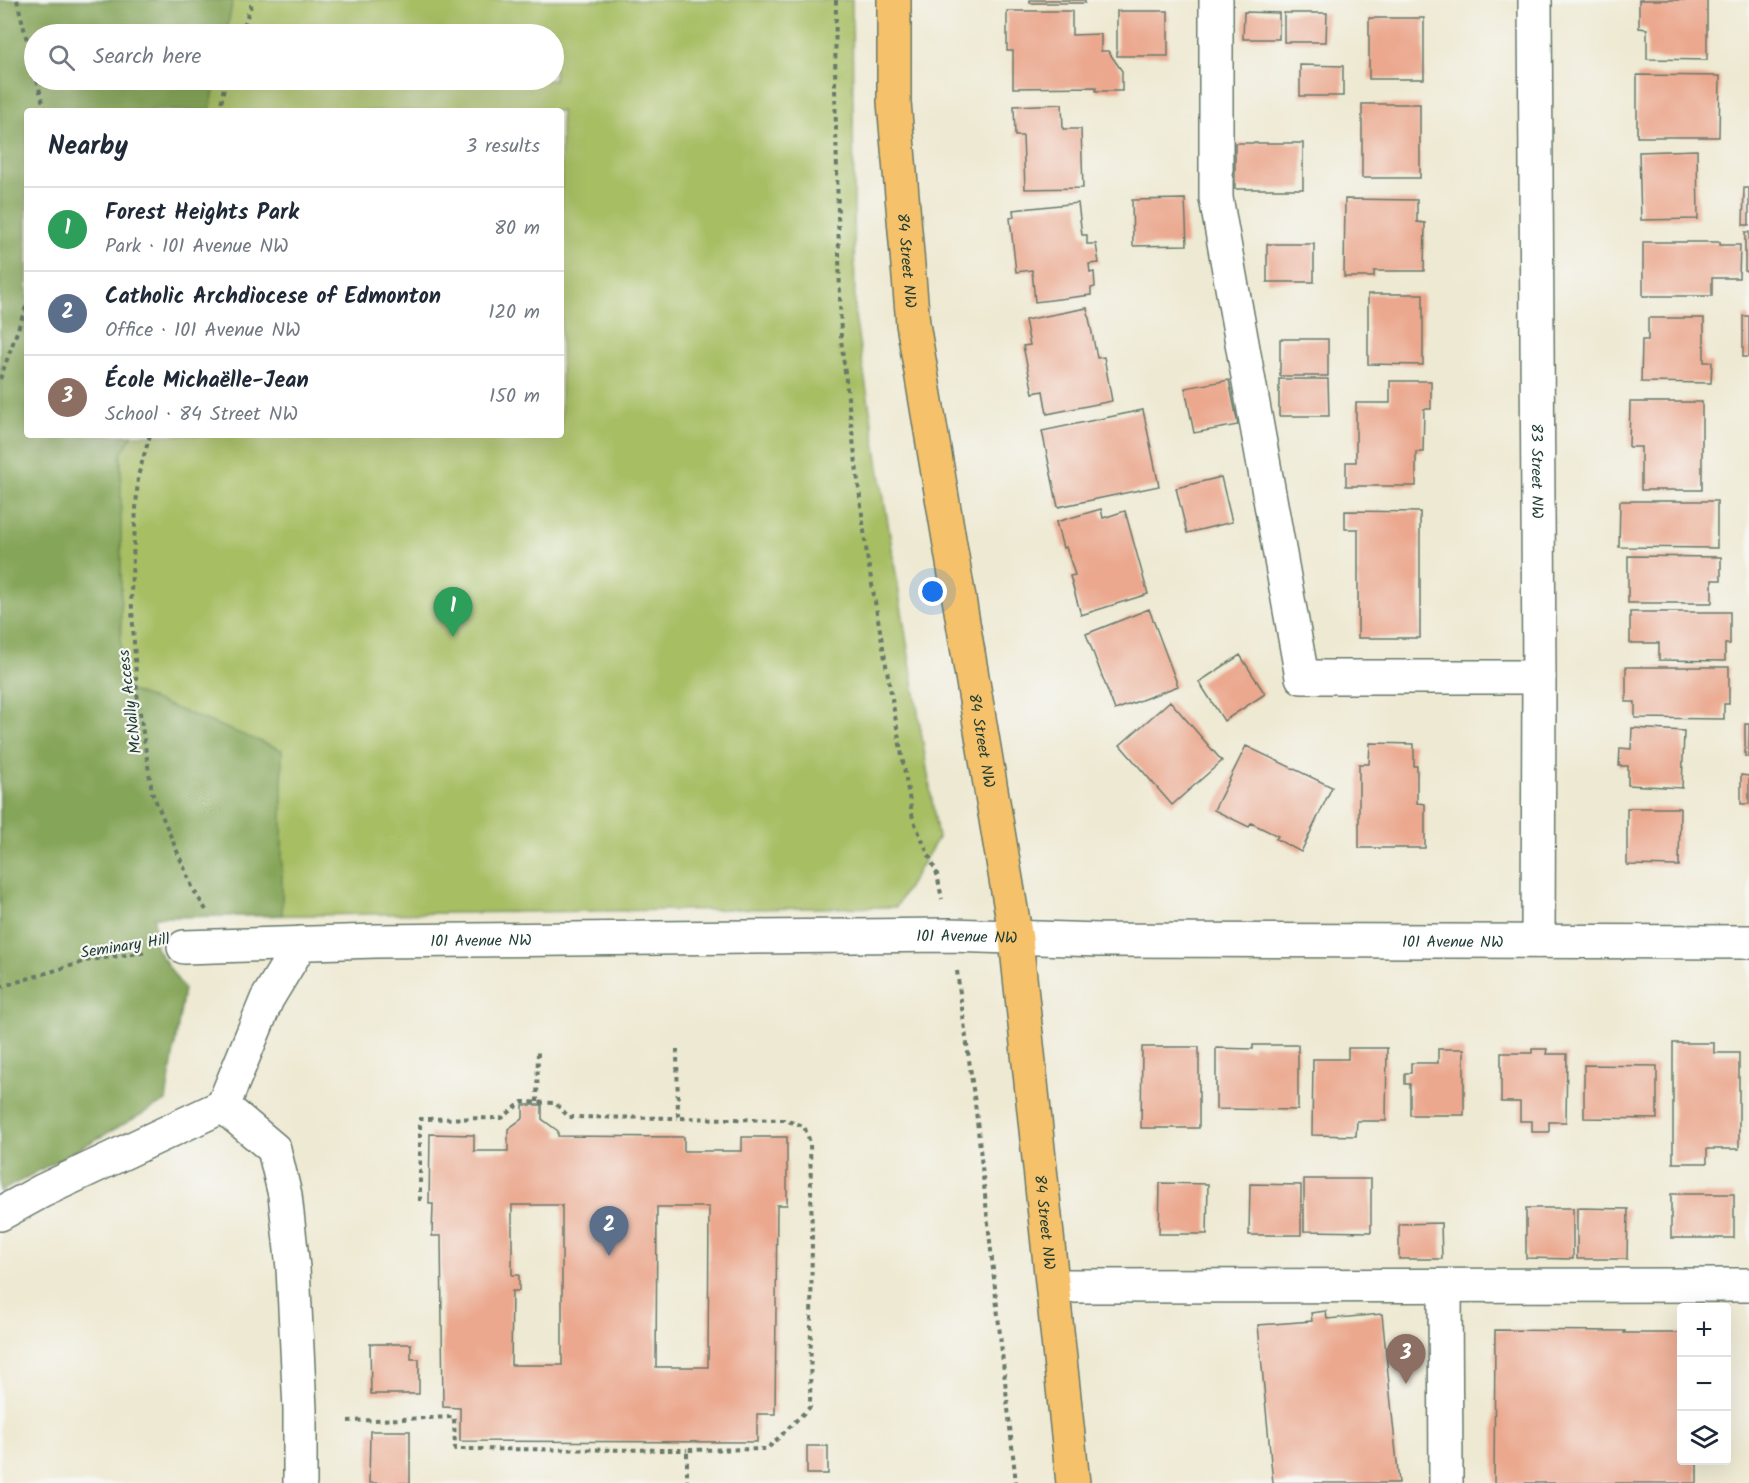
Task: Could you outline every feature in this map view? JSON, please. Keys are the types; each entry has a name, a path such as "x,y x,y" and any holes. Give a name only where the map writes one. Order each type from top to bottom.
{"main road":[{"name":"84 Street NW","path":"894,0 894,102 913,324 1016,939 1073,1483"}],"street":[{"path":"1216,0 1216,198 1302,677 1539,677"},
{"name":"83 Street NW","path":"1535,0 1539,677 1538,941"},
{"name":"101 Avenue NW","path":"184,947 301,943 950,935 1016,939 1749,942"},
{"path":"0,1214 42,1191 223,1106 267,999 301,943"},
{"path":"223,1106 274,1149 285,1195 293,1268 300,1409 300,1483"},
{"path":"1053,1286 1749,1285"},
{"path":"1445,1286 1446,1483"}],"path":[{"path":"17,0 24,28"},
{"path":"245,24 253,0"},
{"path":"836,0 835,87 841,339 867,556 913,819 937,874"},
{"path":"40,90 44,108"},
{"path":"220,108 223,90"},
{"path":"0,379 24,312"},
{"name":"McNally Access","path":"149,438 138,476 131,592 137,693 152,792 193,889 206,910 203,929 184,947"},
{"name":"Seminary Hill","path":"0,987 90,960 184,947"},
{"path":"961,993 994,1268 1016,1483"},
{"path":"677,1049 678,1118"},
{"path":"537,1102 538,1051"},
{"path":"348,1420 454,1417 455,1449 767,1449 810,1407 810,1142 804,1126 784,1120 569,1117 555,1103 537,1102 522,1102 502,1118 420,1119 420,1201"},
{"path":"687,1450 687,1483"}],"green space":[{"path":"0,0 852,0 855,316 938,838 896,907 154,917 0,951"},
{"path":"0,0 233,0 228,24 24,24 24,90 214,90 211,108 24,108 24,438 131,438 121,453 121,687 282,750 282,915 154,917 156,948 184,989 166,1101 0,1192"}],"building":[{"path":"1030,0 1085,0 1085,3 1030,3"},
{"path":"1639,0 1707,0 1707,60 1647,59 1647,29 1639,28"},
{"path":"1007,11 1072,11 1072,35 1101,34 1101,51 1108,51 1122,71 1122,91 1096,91 1096,87 1013,88 1013,51 1007,51"},
{"path":"1117,11 1168,11 1168,56 1117,56"},
{"path":"1244,12 1279,13 1279,39 1243,39"},
{"path":"1284,13 1327,13 1326,42 1284,42"},
{"path":"1369,18 1424,18 1424,79 1369,79"},
{"path":"1300,65 1343,66 1343,96 1300,96"},
{"path":"1637,75 1720,76 1719,137 1637,137"},
{"path":"1062,104 1063,129 1081,129 1083,188 1025,189 1023,136 1015,136 1014,106"},
{"path":"1362,104 1420,104 1420,178 1362,178"},
{"path":"1235,143 1303,143 1303,189 1235,189"},
{"path":"1697,150 1698,219 1641,220 1639,152"},
{"path":"1744,188 1749,188 1749,225 1743,225"},
{"path":"1185,199 1187,245 1133,246 1132,200"},
{"path":"1345,199 1417,200 1417,222 1425,223 1424,271 1374,271 1374,277 1344,277"},
{"path":"1078,203 1082,235 1087,235 1087,244 1096,244 1099,263 1089,264 1090,273 1094,272 1095,287 1091,288 1091,295 1035,302 1032,270 1016,272 1010,218 1014,217 1013,210"},
{"path":"1745,232 1749,232 1749,271 1745,271"},
{"path":"1643,242 1720,242 1720,245 1740,245 1739,278 1712,278 1712,296 1643,296"},
{"path":"1267,244 1314,244 1314,282 1267,282"},
{"path":"1368,294 1423,294 1423,365 1368,364"},
{"path":"1087,308 1097,358 1104,357 1112,401 1047,414 1043,391 1033,393 1023,346 1030,345 1025,320"},
{"path":"1743,316 1749,316 1749,357 1743,357"},
{"path":"1648,318 1704,318 1704,362 1712,362 1711,383 1641,382 1642,340 1648,340"},
{"path":"1280,339 1328,339 1328,376 1280,376"},
{"path":"1279,379 1328,379 1329,416 1279,416"},
{"path":"1229,380 1238,425 1194,433 1185,388"},
{"path":"1390,381 1431,381 1431,409 1424,409 1423,452 1416,452 1416,486 1346,486 1346,462 1356,462 1356,403 1390,403"},
{"path":"1630,402 1702,402 1702,490 1641,490 1641,447 1629,447"},
{"path":"1143,410 1159,486 1058,507 1042,431"},
{"path":"1221,477 1232,522 1187,533 1176,488"},
{"path":"1620,501 1717,501 1717,548 1619,547"},
{"path":"1101,509 1103,518 1125,511 1148,594 1081,615 1070,576 1075,575 1066,547 1063,548 1056,522"},
{"path":"1345,511 1420,512 1420,638 1358,638 1358,529 1345,529"},
{"path":"1628,556 1721,557 1721,580 1712,580 1712,603 1628,603"},
{"path":"1149,609 1178,686 1115,710 1086,634"},
{"path":"1630,612 1730,612 1730,644 1725,644 1725,661 1659,660 1659,643 1630,643"},
{"path":"1240,655 1265,694 1224,721 1199,682"},
{"path":"1626,667 1729,667 1729,704 1724,704 1724,719 1635,718 1635,702 1626,702"},
{"path":"1170,701 1222,761 1172,805 1120,745"},
{"path":"1745,724 1749,724 1749,757 1745,757"},
{"path":"1632,728 1684,731 1682,788 1628,785 1628,766 1619,766 1620,748 1631,749"},
{"path":"1370,743 1414,744 1414,766 1417,766 1417,803 1425,804 1425,848 1359,848 1359,764 1369,764"},
{"path":"1246,746 1332,787 1301,852 1276,839 1278,836 1251,823 1249,827 1214,810"},
{"path":"1741,775 1749,776 1749,804 1741,804"},
{"path":"1627,808 1680,808 1679,866 1627,865"},
{"path":"1673,1043 1714,1043 1714,1053 1739,1053 1739,1149 1707,1149 1707,1163 1673,1163"},
{"path":"1253,1045 1298,1045 1298,1110 1216,1109 1216,1048 1253,1049"},
{"path":"1142,1047 1199,1047 1199,1128 1141,1128"},
{"path":"1348,1048 1387,1048 1386,1121 1357,1121 1356,1136 1312,1135 1313,1059 1348,1059"},
{"path":"1438,1049 1464,1049 1464,1115 1410,1115 1410,1084 1405,1084 1405,1073 1411,1073 1411,1063 1438,1063"},
{"path":"1532,1049 1547,1049 1546,1054 1567,1054 1566,1122 1549,1122 1549,1132 1532,1132 1532,1121 1520,1121 1520,1102 1501,1102 1501,1053 1532,1053"},
{"path":"1584,1065 1657,1066 1657,1119 1584,1118"},
{"path":"523,1105 542,1105 542,1119 558,1131 558,1136 684,1137 684,1151 742,1151 742,1137 787,1137 787,1205 777,1205 775,1414 757,1414 757,1442 460,1441 460,1408 443,1407 441,1236 432,1236 433,1204 429,1204 430,1134 474,1135 474,1151 508,1151 508,1129 523,1118","holes":["512,1205 562,1205 562,1365 511,1365 512,1291 519,1291 519,1275 512,1275","657,1207 709,1207 708,1367 656,1367"]},
{"path":"1304,1179 1371,1179 1371,1232 1304,1231"},
{"path":"1160,1183 1208,1184 1207,1234 1159,1234"},
{"path":"1250,1184 1301,1185 1301,1235 1249,1235"},
{"path":"1671,1194 1734,1194 1734,1238 1671,1238"},
{"path":"1526,1208 1573,1208 1573,1259 1526,1258"},
{"path":"1577,1208 1628,1209 1627,1259 1577,1259"},
{"path":"1441,1223 1442,1259 1399,1259 1399,1224"},
{"path":"1326,1311 1327,1319 1382,1314 1399,1483 1273,1483 1258,1325 1312,1321 1311,1313"},
{"path":"1495,1330 1677,1333 1677,1465 1697,1465 1697,1483 1494,1483"},
{"path":"370,1344 411,1344 411,1359 419,1359 419,1394 371,1394"},
{"path":"370,1431 410,1431 410,1483 369,1483"},
{"path":"807,1446 828,1446 828,1474 807,1474"}],"place":[{"name":"Forest Heights Park","path":"453,637"},
{"name":"Catholic Archdiocese of Edmonton","path":"609,1256"},
{"name":"École Michaëlle-Jean","path":"1406,1384"}]}
